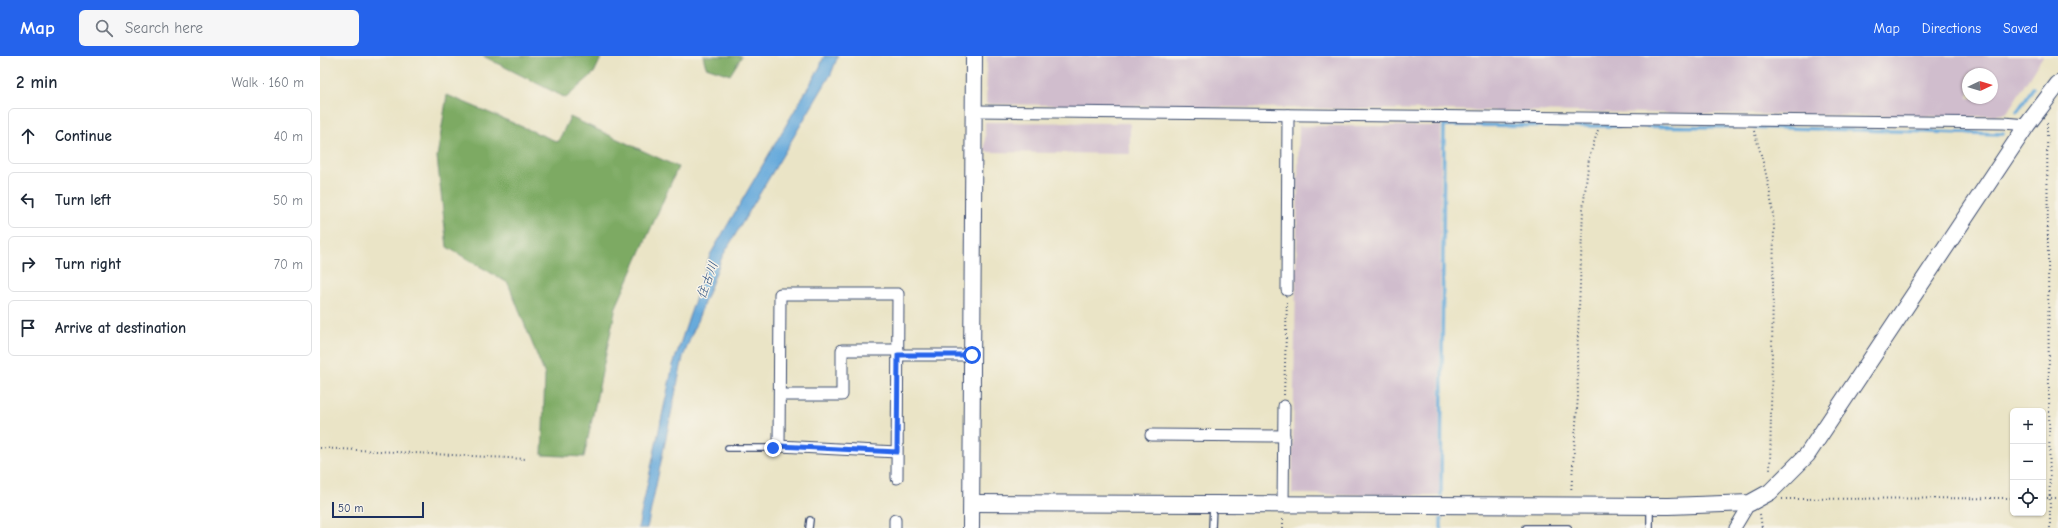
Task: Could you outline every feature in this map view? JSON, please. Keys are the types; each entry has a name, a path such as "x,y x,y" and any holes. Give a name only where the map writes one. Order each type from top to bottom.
{"street":[{"path":"971,528 975,111 974,56"},
{"path":"972,502 1571,506 1650,506 1750,503 1770,492 1807,455 2027,125 2058,84"},
{"path":"975,111 1773,119 1996,122 2027,125"},
{"path":"1287,290 1288,114"},
{"path":"897,452 779,446 780,294 898,294 897,478"},
{"path":"780,395 842,394 842,350 972,355"},
{"path":"1283,505 1284,406"},
{"path":"1151,435 1284,436"},
{"path":"1735,528 1750,503"}],"lane":[{"path":"728,448 779,446"},
{"path":"1212,528 1213,504"},
{"path":"1650,506 1650,528"},
{"path":"809,528 810,520"},
{"path":"1526,528 1568,528"}],"path":[{"path":"2038,110 2047,122 2050,528"},
{"path":"1571,506 1578,396 1577,358 1583,209 1589,158 1599,128"},
{"path":"1753,129 1766,168 1773,200 1774,221 1770,492 1781,499 2010,498"},
{"path":"1284,406 1287,290"},
{"path":"320,448 527,459"},
{"path":"2046,498 2058,498"}],"shaded area":[{"path":"987,56 2043,56 2006,114 1970,117 986,104"},
{"path":"985,122 1130,123 1130,154 985,152"},
{"path":"1299,126 1441,126 1439,495 1292,494"}],"green space":[{"path":"483,56 602,56 594,73 566,98"},
{"path":"703,56 742,56 730,75 706,67"},
{"path":"447,95 558,142 570,117 678,167 616,307 584,457 542,455 545,375 508,283 447,247 437,157"}],"water":[{"name":"住古川","path":"824,56 838,56 831,74 722,257 683,357 647,528 638,528 673,365 710,255 820,67"}],"waterway":[{"path":"2017,112 2033,88"},
{"path":"1441,495 1444,125 1744,127 2003,134"},
{"path":"1441,519 1441,528"}],"route":[{"path":"773,448 779,446 897,452 898,355 972,355"}]}
